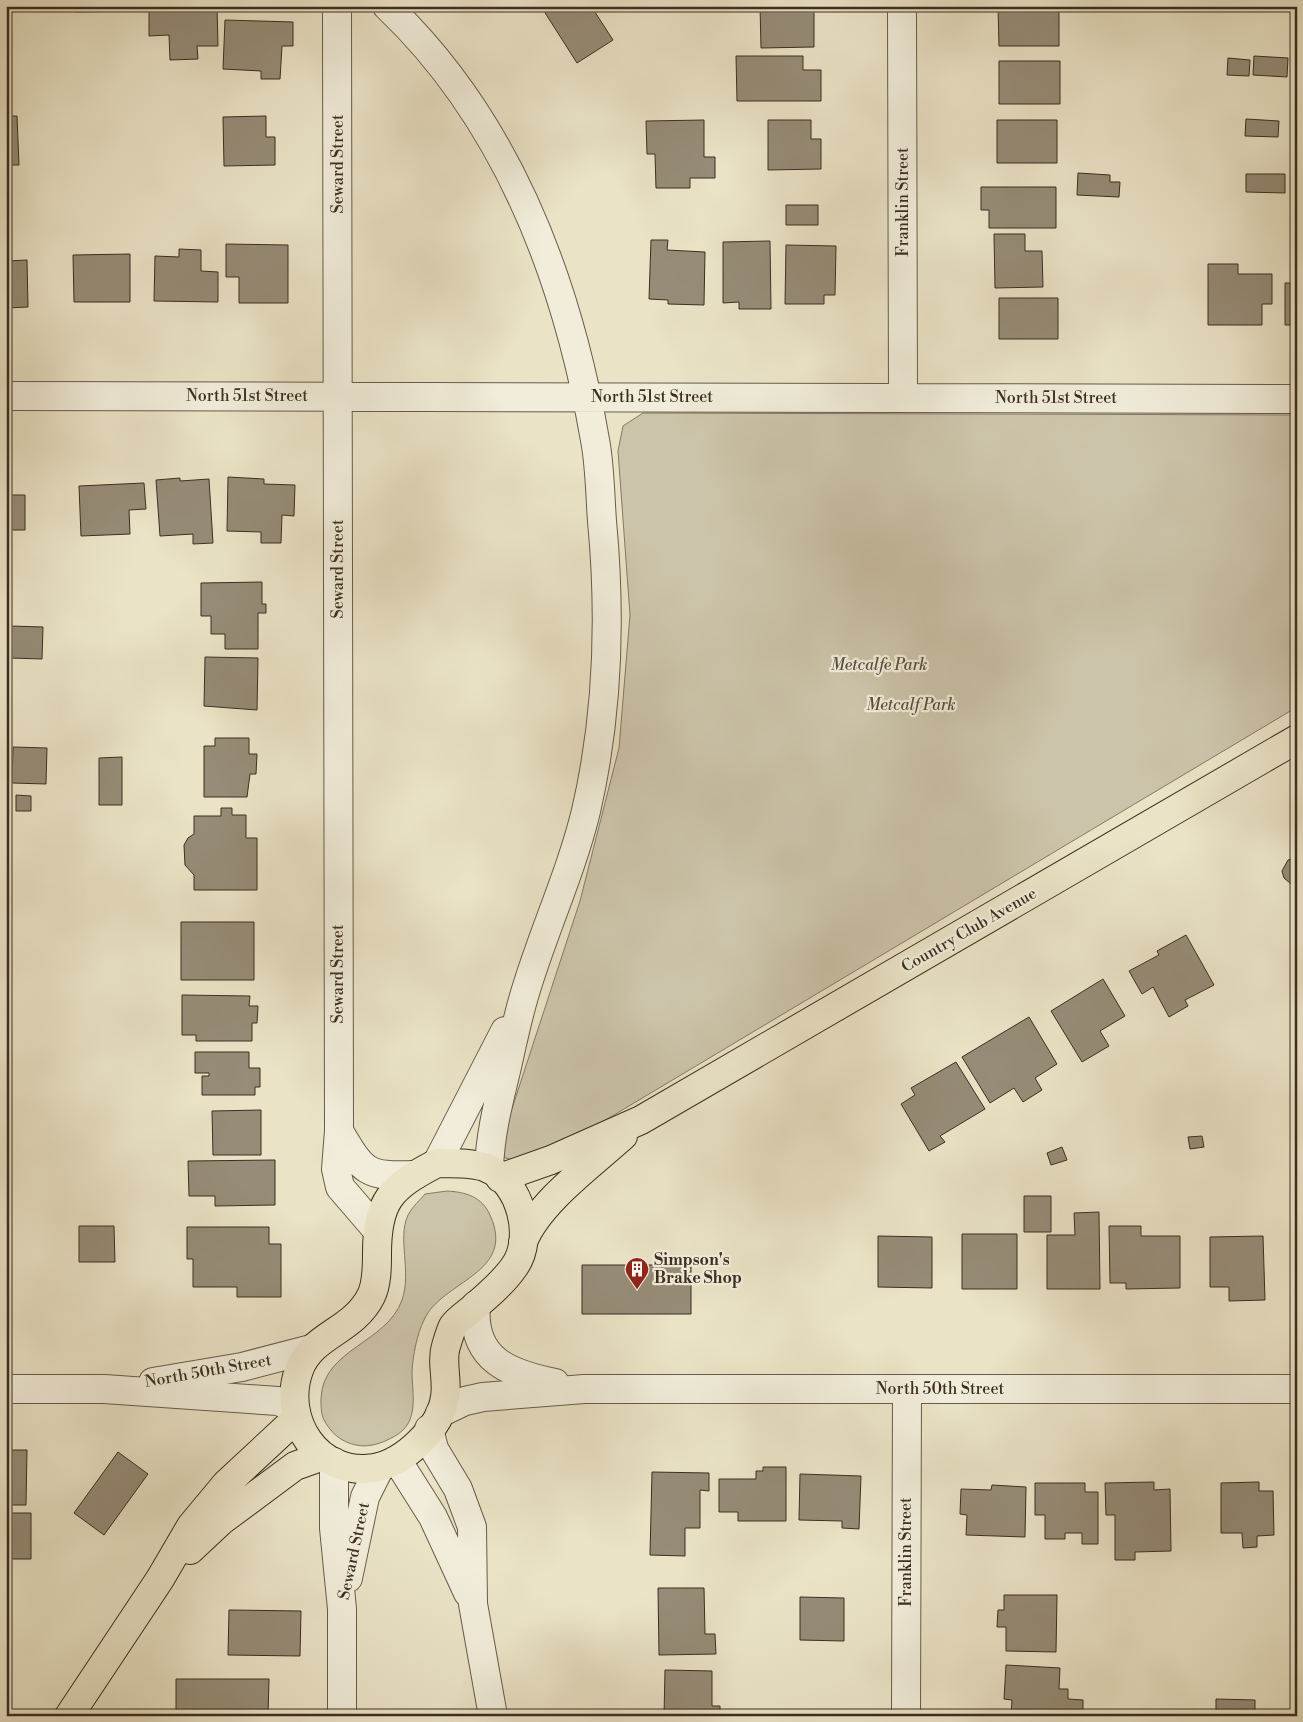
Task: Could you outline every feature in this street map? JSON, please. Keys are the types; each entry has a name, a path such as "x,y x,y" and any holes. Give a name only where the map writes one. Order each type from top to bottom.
{"main road":[{"name":"Country Club Avenue","path":"494,1173 551,1160 641,1120 1297,739"},
{"name":"Country Club Avenue","path":"523,1242 529,1227 540,1212 641,1120"},
{"path":"472,1165 494,1173 512,1189 520,1205 523,1242 516,1265 454,1325 445,1349 446,1398 435,1421 409,1452 388,1463 366,1469 329,1459 311,1446 301,1431 296,1413 295,1390 299,1370 311,1349 351,1322 362,1312 372,1293 377,1269 377,1230 384,1204 397,1187 426,1169 472,1165"},
{"path":"69,1716 160,1579 190,1526 226,1484 296,1413"},
{"path":"160,1579 228,1515 295,1466 329,1459"}],"street":[{"name":"Seward Street","path":"337,6 339,1131 336,1169 340,1187 377,1230"},
{"path":"388,6 416,34 456,83 497,146 528,208 550,262 571,329 596,442 607,570 602,721 585,814 560,896 525,992 494,1118 494,1173"},
{"name":"Franklin Street","path":"902,6 903,398"},
{"name":"North 51st Street","path":"6,396 1297,399"},
{"path":"426,1169 525,992"},
{"name":"Seward Street","path":"339,1131 355,1159 365,1170 385,1176 426,1169"},
{"name":"North 50th Street","path":"476,1305 475,1321 478,1335 484,1348 495,1361 523,1377 584,1389"},
{"name":"North 50th Street","path":"104,1389 242,1367 311,1349"},
{"name":"North 50th Street","path":"6,1389 104,1389 278,1401 296,1413"},
{"name":"North 50th Street","path":"435,1421 465,1401 484,1397 584,1389 1297,1389"},
{"name":"Franklin Street","path":"906,1389 906,1716"},
{"path":"435,1421 434,1449 458,1489 472,1527 473,1604 493,1716"},
{"name":"Seward Street","path":"329,1459 342,1609 342,1716"},
{"name":"Seward Street","path":"342,1609 365,1497 388,1463"},
{"path":"388,1463 433,1516 473,1604"}],"green space":[{"name":"Metcalfe Park","path":"643,413 1297,415 1297,707 557,1149 521,1162 502,1157 501,1142 580,901 619,748 630,615 618,451 623,426"},
{"path":"447,1191 467,1194 478,1200 487,1209 496,1235 494,1251 486,1264 474,1275 433,1306 424,1320 417,1338 413,1358 413,1407 408,1423 403,1430 386,1441 376,1444 361,1446 351,1444 333,1433 323,1418 321,1398 324,1381 332,1368 383,1327 394,1315 402,1300 405,1289 404,1234 408,1215 425,1194"}],"building":[{"path":"75,6 135,6 135,11 75,12"},
{"path":"149,6 217,6 218,46 197,46 198,59 170,60 169,35 149,36"},
{"path":"545,6 591,6 613,40 577,63 542,8"},
{"path":"760,6 814,6 814,47 761,48"},
{"path":"998,6 1059,6 1059,46 999,46"},
{"path":"225,20 293,22 293,46 282,46 280,79 261,79 261,71 223,69"},
{"path":"736,56 803,56 803,70 821,70 821,101 737,101"},
{"path":"1254,56 1288,58 1287,77 1253,75"},
{"path":"1228,58 1250,60 1249,76 1227,75"},
{"path":"999,61 1060,61 1060,104 999,104"},
{"path":"6,116 17,116 19,165 6,165"},
{"path":"266,116 266,137 275,137 275,165 224,166 223,117"},
{"path":"1246,119 1279,121 1278,137 1245,136"},
{"path":"704,120 704,157 715,157 715,178 690,178 690,188 656,188 655,154 647,154 646,121"},
{"path":"768,120 811,120 811,139 821,139 821,169 768,170"},
{"path":"997,120 1057,120 1057,163 997,163"},
{"path":"1078,173 1110,175 1110,182 1120,182 1119,197 1077,195"},
{"path":"1246,174 1285,174 1285,193 1246,192"},
{"path":"981,187 1056,187 1056,228 989,228 989,210 981,210"},
{"path":"786,205 818,205 818,225 786,225"},
{"path":"994,234 1025,234 1025,251 1042,251 1043,287 995,288"},
{"path":"651,240 668,240 667,250 705,252 704,305 668,304 668,300 649,299"},
{"path":"770,241 771,309 739,309 739,302 723,303 723,242"},
{"path":"226,244 288,245 288,303 239,303 239,277 226,277"},
{"path":"786,245 836,246 835,295 824,295 824,304 785,304"},
{"path":"179,249 201,250 201,271 218,272 218,302 154,301 155,256 179,257"},
{"path":"130,254 130,302 74,302 73,255"},
{"path":"27,260 28,307 6,308 6,261"},
{"path":"1208,264 1238,264 1238,274 1272,274 1272,304 1262,304 1262,325 1208,325"},
{"path":"1285,283 1297,283 1297,325 1285,325"},
{"path":"999,298 1058,298 1058,339 999,339"},
{"path":"228,477 264,479 264,484 295,485 294,516 282,515 281,543 261,543 261,532 227,531"},
{"path":"180,478 180,481 209,479 213,543 193,544 193,534 160,536 156,480"},
{"path":"144,483 146,509 129,510 130,534 81,536 79,486"},
{"path":"6,495 25,495 25,530 9,530 9,534 6,534"},
{"path":"262,582 262,604 266,604 266,613 258,613 258,649 225,649 225,634 211,634 211,616 201,616 201,583"},
{"path":"11,626 43,627 42,659 10,658"},
{"path":"205,657 258,658 257,710 204,706"},
{"path":"215,738 249,738 249,754 257,754 256,774 250,774 247,797 204,797 204,746 215,746"},
{"path":"13,747 47,748 46,784 12,783"},
{"path":"122,757 122,805 99,805 99,758"},
{"path":"16,795 31,796 31,811 16,811"},
{"path":"221,808 232,808 232,815 246,815 246,838 257,838 257,890 194,890 194,875 185,865 184,845 188,838 194,834 194,816 221,816"},
{"path":"1297,859 1297,889 1284,878 1282,871 1288,860"},
{"path":"181,922 254,922 254,980 181,980"},
{"path":"1186,935 1214,985 1185,1000 1188,1006 1169,1017 1153,987 1142,994 1129,971 1159,955 1157,951"},
{"path":"1103,979 1125,1016 1100,1031 1109,1046 1082,1062 1051,1011"},
{"path":"182,995 250,996 249,1006 258,1006 257,1023 252,1023 252,1041 196,1041 196,1035 182,1035"},
{"path":"1029,1017 1057,1064 1035,1078 1042,1090 1023,1102 1014,1088 990,1103 962,1057"},
{"path":"195,1052 249,1052 249,1068 260,1068 260,1087 255,1087 255,1095 202,1095 202,1076 209,1076 209,1073 195,1073"},
{"path":"956,1062 985,1109 940,1136 945,1142 929,1151 901,1104 915,1095 911,1088"},
{"path":"261,1110 261,1155 213,1155 212,1111"},
{"path":"1202,1136 1204,1147 1190,1149 1188,1137"},
{"path":"1062,1147 1067,1160 1051,1165 1047,1153"},
{"path":"275,1160 275,1205 215,1206 215,1196 189,1196 188,1161"},
{"path":"1024,1196 1051,1196 1051,1232 1024,1232"},
{"path":"1099,1212 1100,1289 1047,1289 1047,1235 1075,1235 1074,1213"},
{"path":"79,1226 114,1226 115,1262 79,1262"},
{"path":"1109,1226 1141,1226 1141,1236 1180,1236 1180,1288 1126,1289 1126,1283 1110,1283"},
{"path":"187,1227 269,1227 269,1244 281,1244 281,1297 237,1297 237,1287 193,1287 193,1259 187,1259"},
{"path":"962,1234 1017,1234 1017,1289 962,1289"},
{"path":"878,1236 932,1237 932,1288 878,1287"},
{"path":"1263,1236 1265,1300 1229,1301 1229,1287 1210,1287 1210,1237"},
{"name":"Simpson's Brake Shop","path":"582,1265 691,1265 691,1314 582,1314"},
{"path":"6,1450 27,1450 26,1505 6,1505"},
{"path":"118,1452 148,1474 104,1535 74,1513"},
{"path":"763,1467 786,1467 786,1521 738,1521 738,1512 719,1512 719,1479 756,1479 756,1471 763,1471"},
{"path":"652,1472 709,1473 709,1491 700,1490 700,1528 685,1528 685,1556 650,1555"},
{"path":"800,1474 861,1476 859,1529 842,1528 842,1521 799,1520"},
{"path":"1154,1482 1154,1490 1170,1489 1171,1551 1135,1552 1135,1560 1115,1560 1115,1515 1106,1515 1105,1483"},
{"path":"1259,1482 1259,1491 1273,1491 1274,1535 1257,1536 1257,1547 1243,1548 1242,1533 1221,1533 1221,1483"},
{"path":"1035,1483 1085,1483 1085,1492 1098,1492 1098,1544 1082,1544 1082,1533 1065,1533 1065,1539 1045,1539 1045,1515 1035,1515"},
{"path":"992,1485 1026,1487 1025,1537 966,1535 967,1515 960,1514 961,1489 991,1490"},
{"path":"1293,1489 1297,1489 1297,1542 1292,1541"},
{"path":"6,1513 31,1513 31,1559 6,1559"},
{"path":"658,1588 704,1588 705,1634 715,1634 716,1654 659,1655"},
{"path":"1004,1595 1057,1595 1056,1652 1006,1651 1006,1627 997,1627 998,1610 1004,1610"},
{"path":"800,1597 844,1598 844,1641 800,1640"},
{"path":"229,1610 301,1611 300,1656 228,1655"},
{"path":"1006,1665 1060,1668 1059,1689 1068,1689 1068,1699 1083,1700 1083,1716 1011,1716 1012,1700 1004,1699"},
{"path":"665,1670 712,1671 712,1706 720,1706 720,1716 664,1716"},
{"path":"176,1679 269,1679 268,1716 176,1716"},
{"path":"1216,1699 1255,1700 1255,1716 1216,1716"}],"place":[{"name":"Simpson's Brake Shop","path":"637,1290"}],"park label":[{"name":"Metcalf Park","path":"911,705"}]}
